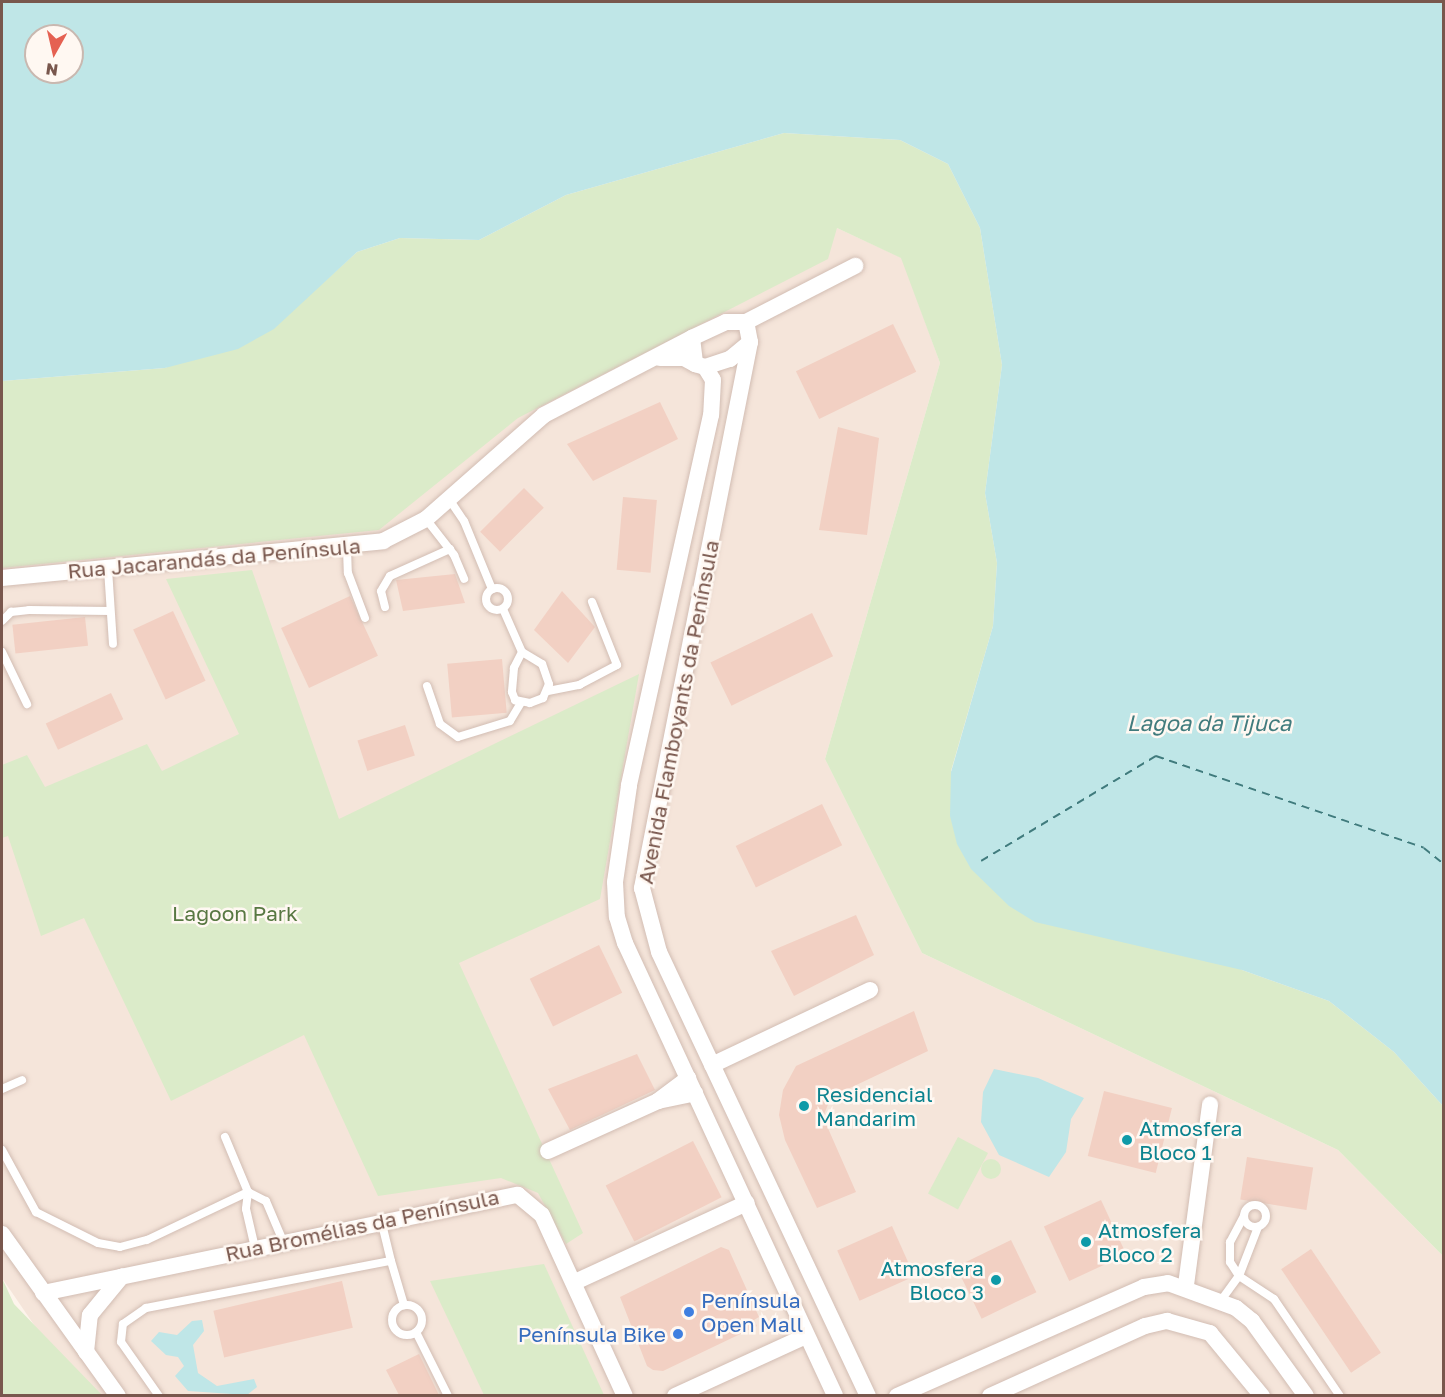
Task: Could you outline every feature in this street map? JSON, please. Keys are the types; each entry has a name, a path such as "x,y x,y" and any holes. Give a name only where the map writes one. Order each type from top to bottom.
{"street":[{"name":"Rua Jacarandás da Península","path":"2,578 347,549 383,541 426,519 544,415 692,338 726,322 746,322 855,266"},
{"path":"692,338 700,366 739,355 750,342 746,322"},
{"name":"Avenida Flamboyants da Península","path":"750,342 643,870 646,918 712,1065 868,1395"},
{"name":"Rua Jacarandás da Península","path":"656,358 684,358 700,366"},
{"name":"Avenida Flamboyants da Península","path":"700,366 713,380 711,416 650,681 623,825 615,882 617,916 688,1078 835,1395"},
{"path":"623,825 641,822 652,828"},
{"path":"712,1065 870,990"},
{"path":"658,1101 688,1078"},
{"path":"548,1151 658,1101 695,1093"},
{"path":"1186,1285 1210,1105"},
{"name":"Rua Bromélias da Península","path":"43,1293 283,1241 518,1195 542,1215 626,1395"},
{"path":"575,1282 747,1203"},
{"path":"2,1234 118,1395"},
{"path":"86,1352 90,1316 123,1276"},
{"path":"900,1395 1143,1287 1186,1285 1222,1299 1252,1321 1306,1395"},
{"path":"990,1395 1144,1326 1167,1321 1210,1333 1262,1395"},
{"path":"675,1395 806,1336"}],"lane":[{"path":"449,499 464,521 492,589"},
{"path":"426,519 450,549 464,579"},
{"path":"347,549 348,573 365,618"},
{"path":"385,607 381,591 390,576 450,549"},
{"path":"108,569 113,644"},
{"path":"492,589 486,597 488,606 503,609"},
{"path":"492,589 506,591 503,609 522,652 542,664 548,691"},
{"path":"522,652 512,679 515,700 522,703 543,698 548,691 579,685 616,665 592,602"},
{"path":"2,621 11,612 28,610 110,610"},
{"path":"2,652 27,704"},
{"path":"427,686 440,724 458,737 510,721 522,703"},
{"path":"2,1089 22,1080"},
{"path":"225,1137 248,1192 246,1209 255,1247"},
{"path":"2,1150 36,1212 98,1243 120,1247 147,1240 248,1192"},
{"path":"248,1192 266,1201 283,1241"},
{"path":"1222,1299 1239,1276 1258,1227 1265,1221 1262,1208 1248,1208 1230,1242 1230,1262 1239,1276 1274,1299 1340,1395"},
{"path":"1244,1216 1258,1227"},
{"path":"381,1221 404,1305"},
{"path":"159,1395 121,1342 129,1318 146,1308 391,1261"},
{"path":"404,1305 395,1311 392,1323 399,1332 416,1332"},
{"path":"404,1305 420,1311 422,1323 416,1332"},
{"path":"416,1332 448,1395"}],"shaded area":[{"path":"837,228 902,258 940,363 825,759 922,953 1338,1150 1443,1256 1443,1395 82,1395 2,1278 2,487"}],"green space":[{"path":"784,133 900,140 948,164 980,228 1002,365 985,493 997,563 993,626 951,771 1242,970 1329,1001 1394,1052 1443,1106 1443,1256 1338,1150 922,953 825,759 940,363 901,258 837,228 828,259 518,418 379,530 2,568 2,381 165,368 305,299 357,252 400,238 479,240 566,195"},
{"name":"Lagoon Park","path":"252,570 339,819 639,674 600,899 459,963 583,1233 566,1244 538,1193 501,1178 378,1196 304,1035 171,1101 84,918 41,936 8,836 2,838 2,765 27,755 45,787 147,744 162,771 239,734 166,579"},
{"path":"958,1137 988,1153 958,1209 928,1194"},
{"path":"987,1159 995,1159 1001,1165 1001,1173 995,1179 987,1179 981,1173 981,1165"},
{"path":"544,1264 604,1395 484,1395 430,1281"},
{"path":"2,1278 14,1304 102,1395 2,1395"}],"water":[{"name":"Lagoa da Tijuca","path":"2,2 1443,2 1443,1106 1394,1052 1329,1001 1242,970 1035,922 1009,906 971,869 957,844 950,816 951,772 993,626 997,563 985,493 1002,365 980,228 948,164 900,140 784,133 566,195 479,240 400,238 357,252 274,329 238,349 165,368 2,381"},
{"path":"994,1069 1038,1078 1084,1098 1071,1119 1066,1152 1049,1177 999,1155 981,1122 983,1092"},
{"path":"202,1320 204,1331 193,1345 198,1373 217,1386 254,1379 257,1387 247,1395 188,1391 175,1376 184,1366 178,1357 166,1355 151,1341 159,1332 177,1335 192,1321"}],"building":[{"path":"893,324 916,372 819,419 796,371"},
{"path":"660,402 678,439 593,481 567,444"},
{"path":"838,427 879,438 867,535 819,530"},
{"path":"524,488 544,508 500,552 480,532"},
{"path":"623,497 657,500 651,573 617,570"},
{"path":"455,574 465,603 403,611 396,580"},
{"path":"562,591 595,627 568,663 534,630"},
{"path":"350,596 378,656 309,688 281,628"},
{"path":"173,611 206,681 166,699 133,630"},
{"path":"812,613 833,656 731,706 710,663"},
{"path":"85,617 88,646 15,653 12,625"},
{"path":"502,659 507,713 452,718 447,664"},
{"path":"111,693 123,719 58,750 46,723"},
{"path":"405,725 415,755 367,771 357,740"},
{"path":"822,804 842,845 756,887 736,846"},
{"path":"856,915 874,955 794,996 771,951"},
{"path":"599,945 622,993 553,1026 530,979"},
{"name":"Residencial Mandarim","path":"914,1011 928,1051 831,1097 823,1117 856,1192 817,1208 785,1140 779,1115 783,1090 796,1066"},
{"path":"637,1054 655,1090 570,1130 548,1089"},
{"name":"Atmosfera Bloco 1","path":"1104,1091 1172,1108 1156,1173 1088,1156"},
{"path":"693,1141 722,1197 634,1242 606,1185"},
{"path":"1247,1157 1313,1167 1306,1210 1240,1199"},
{"name":"Atmosfera Bloco 2","path":"1101,1200 1126,1254 1069,1281 1044,1227"},
{"path":"892,1226 914,1276 860,1301 837,1250"},
{"name":"Atmosfera Bloco 3","path":"1011,1240 1036,1292 982,1319 956,1267"},
{"name":"Península Open Mall","path":"721,1247 729,1250 759,1317 754,1320 757,1326 663,1371 653,1370 647,1366 620,1297"},
{"path":"1311,1249 1381,1353 1351,1373 1281,1269"},
{"path":"342,1281 353,1328 224,1357 213,1311"},
{"path":"419,1354 439,1395 399,1395 386,1370"}],"ferry route":[{"path":"981,861 1156,756 1424,848 1444,864"}],"place":[{"name":"Residencial Mandarim","path":"804,1106"},
{"name":"Atmosfera Bloco 1","path":"1127,1140"},
{"name":"Atmosfera Bloco 2","path":"1086,1242"},
{"name":"Atmosfera Bloco 3","path":"996,1280"},
{"name":"Península Open Mall","path":"689,1312"},
{"name":"Península Bike","path":"678,1334"}]}
